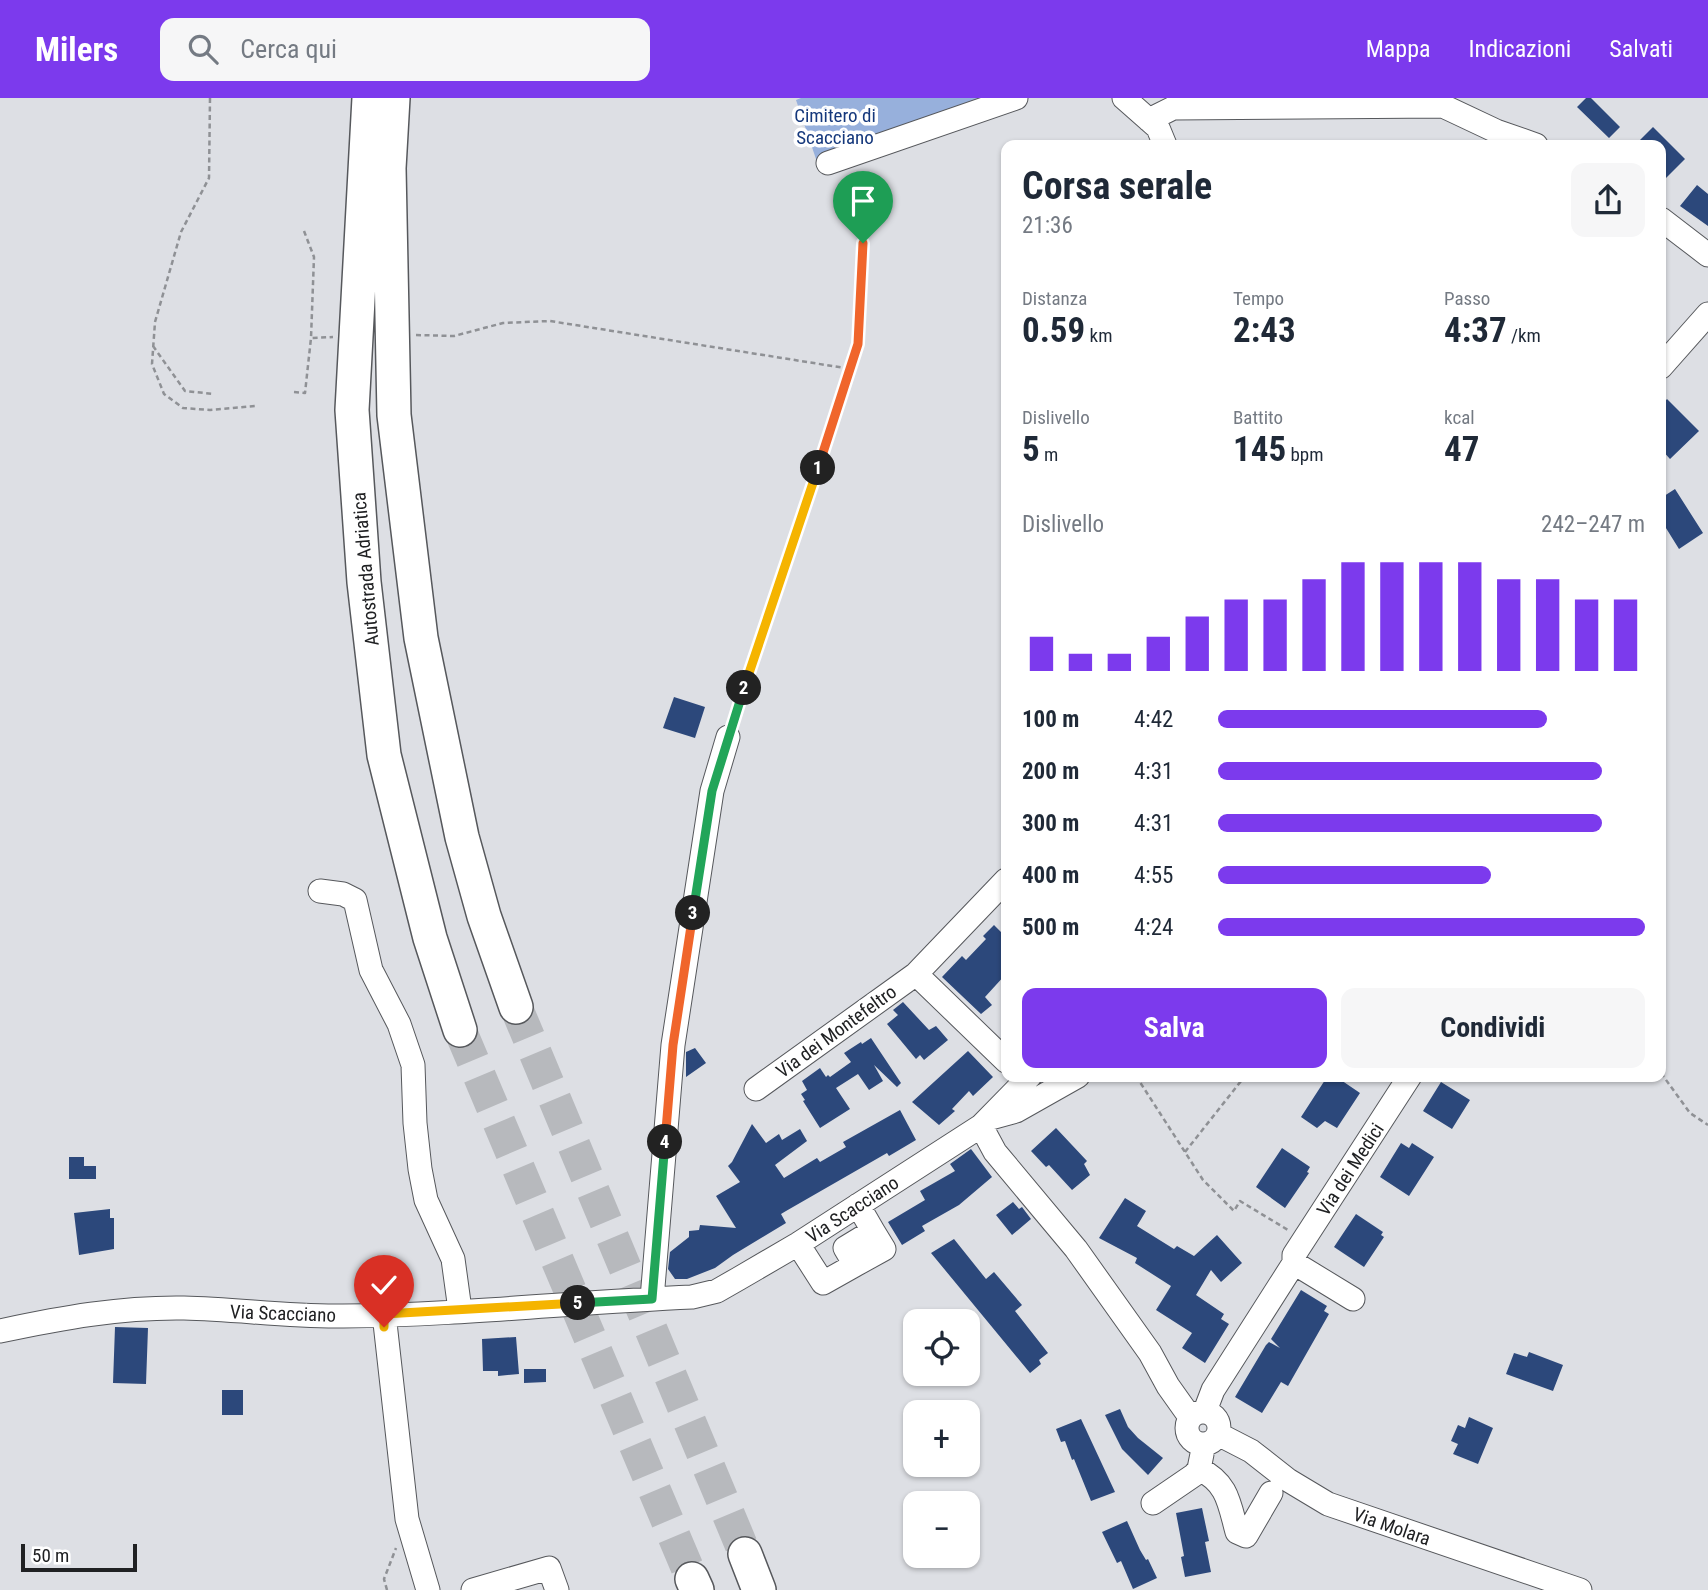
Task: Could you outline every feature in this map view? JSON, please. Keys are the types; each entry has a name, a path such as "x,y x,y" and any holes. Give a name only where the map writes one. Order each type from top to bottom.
{"highway":[{"name":"Autostrada Adriatica","path":"369,98 352,410 364,582 384,755 430,938 460,1030"},
{"path":"393,98 389,169 394,415 421,638 462,837 484,916 516,1007"},
{"path":"745,1553 759,1590"}],"street":[{"path":"828,163 1016,98"},
{"path":"1125,98 1158,128 1163,140"},
{"path":"1149,120 1173,108 1443,106 1522,140"},
{"path":"1666,223 1708,255"},
{"path":"1666,361 1708,314"},
{"path":"652,1299 673,1045 712,791 728,737"},
{"name":"Via dei Montefeltro","path":"756,1089 916,974 1001,885"},
{"path":"320,891 343,894 355,900 371,970 399,1024 413,1065 415,1123 426,1200 453,1259 460,1311"},
{"name":"Via dei Montefeltro","path":"916,974 1001,1056"},
{"name":"Via Scacciano","path":"0,1331 61,1317 123,1309 184,1308 342,1316 692,1297 717,1291 798,1244 985,1122 1022,1082"},
{"path":"1067,1082 1016,1111 985,1122 995,1152 1076,1250 1150,1353 1168,1386 1198,1414 1186,1427 1189,1437 1211,1439 1194,1475 1153,1503"},
{"name":"Via dei Medici","path":"1198,1414 1294,1263 1294,1255 1406,1082"},
{"path":"798,1244 823,1283 855,1265 845,1248 873,1231 858,1205"},
{"path":"1294,1263 1353,1299"},
{"path":"384,1314 407,1519 428,1590"},
{"name":"Via Molara","path":"1211,1439 1251,1451 1287,1480 1328,1504 1580,1590"},
{"path":"1199,1469 1213,1476 1225,1490 1237,1532 1246,1536 1271,1493"},
{"path":"473,1590 549,1568 557,1590"}],"path":[{"path":"210,98 209,178 181,232 155,322 152,364 163,394 183,408 210,410 256,406"},
{"path":"728,737 858,344 863,243 860,152"},
{"path":"294,392 305,393 311,338 314,257 304,231"},
{"path":"416,335 454,336 503,323 550,321 851,369"},
{"path":"311,338 336,337"},
{"path":"153,345 185,391 214,394"},
{"path":"1666,1080 1690,1113 1708,1125"},
{"path":"1140,1082 1203,1181 1234,1211 1240,1202 1304,1240"},
{"path":"1185,1152 1240,1082"},
{"path":"387,1590 384,1579 407,1519"}],"green space":[{"name":"Cimitero di Scacciano","path":"992,98 817,162 796,100"}],"building":[{"path":"1586,98 1591,98 1620,127 1609,138 1577,107"},
{"path":"1653,127 1666,140 1640,140"},
{"path":"1666,140 1685,159 1666,178"},
{"path":"1697,185 1708,194 1708,226 1680,206"},
{"path":"1666,400 1699,431 1670,459 1666,455"},
{"path":"1675,489 1703,533 1679,549 1666,528 1666,495"},
{"path":"674,697 705,707 695,738 663,728"},
{"path":"994,925 1001,932 1001,979 985,997 992,1005 981,1014 942,977 962,956 966,960 986,939 983,936"},
{"path":"903,1002 929,1030 936,1026 948,1040 924,1060 920,1055 916,1059 887,1024 898,1015 893,1010"},
{"path":"871,1038 901,1083 897,1087 874,1065 883,1081 869,1090 858,1074 836,1088 850,1109 820,1128 803,1101 805,1100 801,1094 807,1090 802,1081 820,1068 826,1077 830,1077 851,1062 844,1053"},
{"path":"695,1048 706,1063 686,1077 686,1052"},
{"path":"968,1051 993,1077 973,1096 969,1091 952,1109 955,1111 939,1125 912,1102"},
{"path":"1324,1082 1344,1082 1360,1093 1337,1128 1325,1121 1317,1128 1301,1117"},
{"path":"1441,1082 1470,1100 1452,1129 1423,1111"},
{"path":"900,1110 916,1140 889,1156 887,1153 781,1214 786,1223 715,1268 687,1279 675,1279 668,1269 670,1252 689,1237 689,1231 699,1230 700,1225 736,1228 716,1196 740,1182 728,1166 752,1124 766,1143 779,1134 782,1140 800,1129 807,1141 775,1165 784,1178 817,1158 820,1162 846,1147 843,1142"},
{"path":"1056,1128 1087,1161 1084,1164 1090,1175 1072,1190 1049,1165 1046,1167 1031,1151"},
{"path":"1401,1143 1409,1148 1412,1143 1434,1157 1409,1196 1380,1177"},
{"path":"1282,1148 1310,1167 1307,1172 1309,1173 1285,1208 1256,1187"},
{"path":"971,1149 992,1177 959,1205 922,1226 925,1231 902,1245 888,1222 925,1200 920,1191 955,1171 950,1164"},
{"path":"69,1157 84,1157 84,1166 96,1166 96,1179 69,1179"},
{"path":"1125,1198 1146,1211 1137,1226 1174,1249 1177,1246 1194,1256 1217,1235 1242,1263 1221,1282 1211,1270 1196,1295 1224,1314 1221,1319 1229,1324 1205,1363 1182,1348 1192,1333 1156,1310 1171,1286 1135,1263 1137,1258 1099,1238"},
{"path":"1013,1202 1019,1209 1022,1207 1031,1219 1012,1235 996,1215"},
{"path":"110,1209 110,1218 114,1218 114,1249 79,1255 74,1213"},
{"path":"1356,1214 1383,1232 1381,1235 1384,1237 1364,1267 1334,1247"},
{"path":"954,1239 986,1279 994,1272 1022,1305 1015,1311 1048,1353 1039,1360 1041,1364 1030,1373 980,1309 977,1309 931,1253"},
{"path":"1301,1290 1327,1306 1324,1311 1329,1314 1288,1386 1281,1382 1262,1413 1235,1397 1266,1345 1269,1342 1280,1348 1271,1339"},
{"path":"115,1327 148,1328 146,1384 113,1383"},
{"path":"516,1337 519,1374 498,1376 498,1371 483,1371 482,1339"},
{"path":"1529,1352 1563,1365 1553,1391 1506,1374 1514,1353 1527,1357"},
{"path":"524,1369 546,1369 546,1382 524,1383"},
{"path":"222,1390 243,1390 243,1415 222,1415"},
{"path":"1120,1409 1128,1427 1163,1458 1148,1475 1122,1449 1105,1415"},
{"path":"1469,1417 1493,1428 1478,1464 1453,1454 1458,1444 1451,1441 1458,1425 1465,1428"},
{"path":"1081,1419 1115,1492 1091,1501 1074,1459 1072,1460 1065,1441 1061,1442 1056,1429"},
{"path":"1202,1508 1209,1541 1205,1542 1211,1572 1185,1577 1176,1513"},
{"path":"1127,1521 1157,1578 1133,1589 1121,1561 1117,1563 1102,1532"}],"tunnel":[{"path":"516,1007 745,1554"},
{"path":"460,1030 692,1579"}],"route":[{"path":"384,1327 384,1314 652,1299 673,1045 712,791 858,344 863,243"}]}
